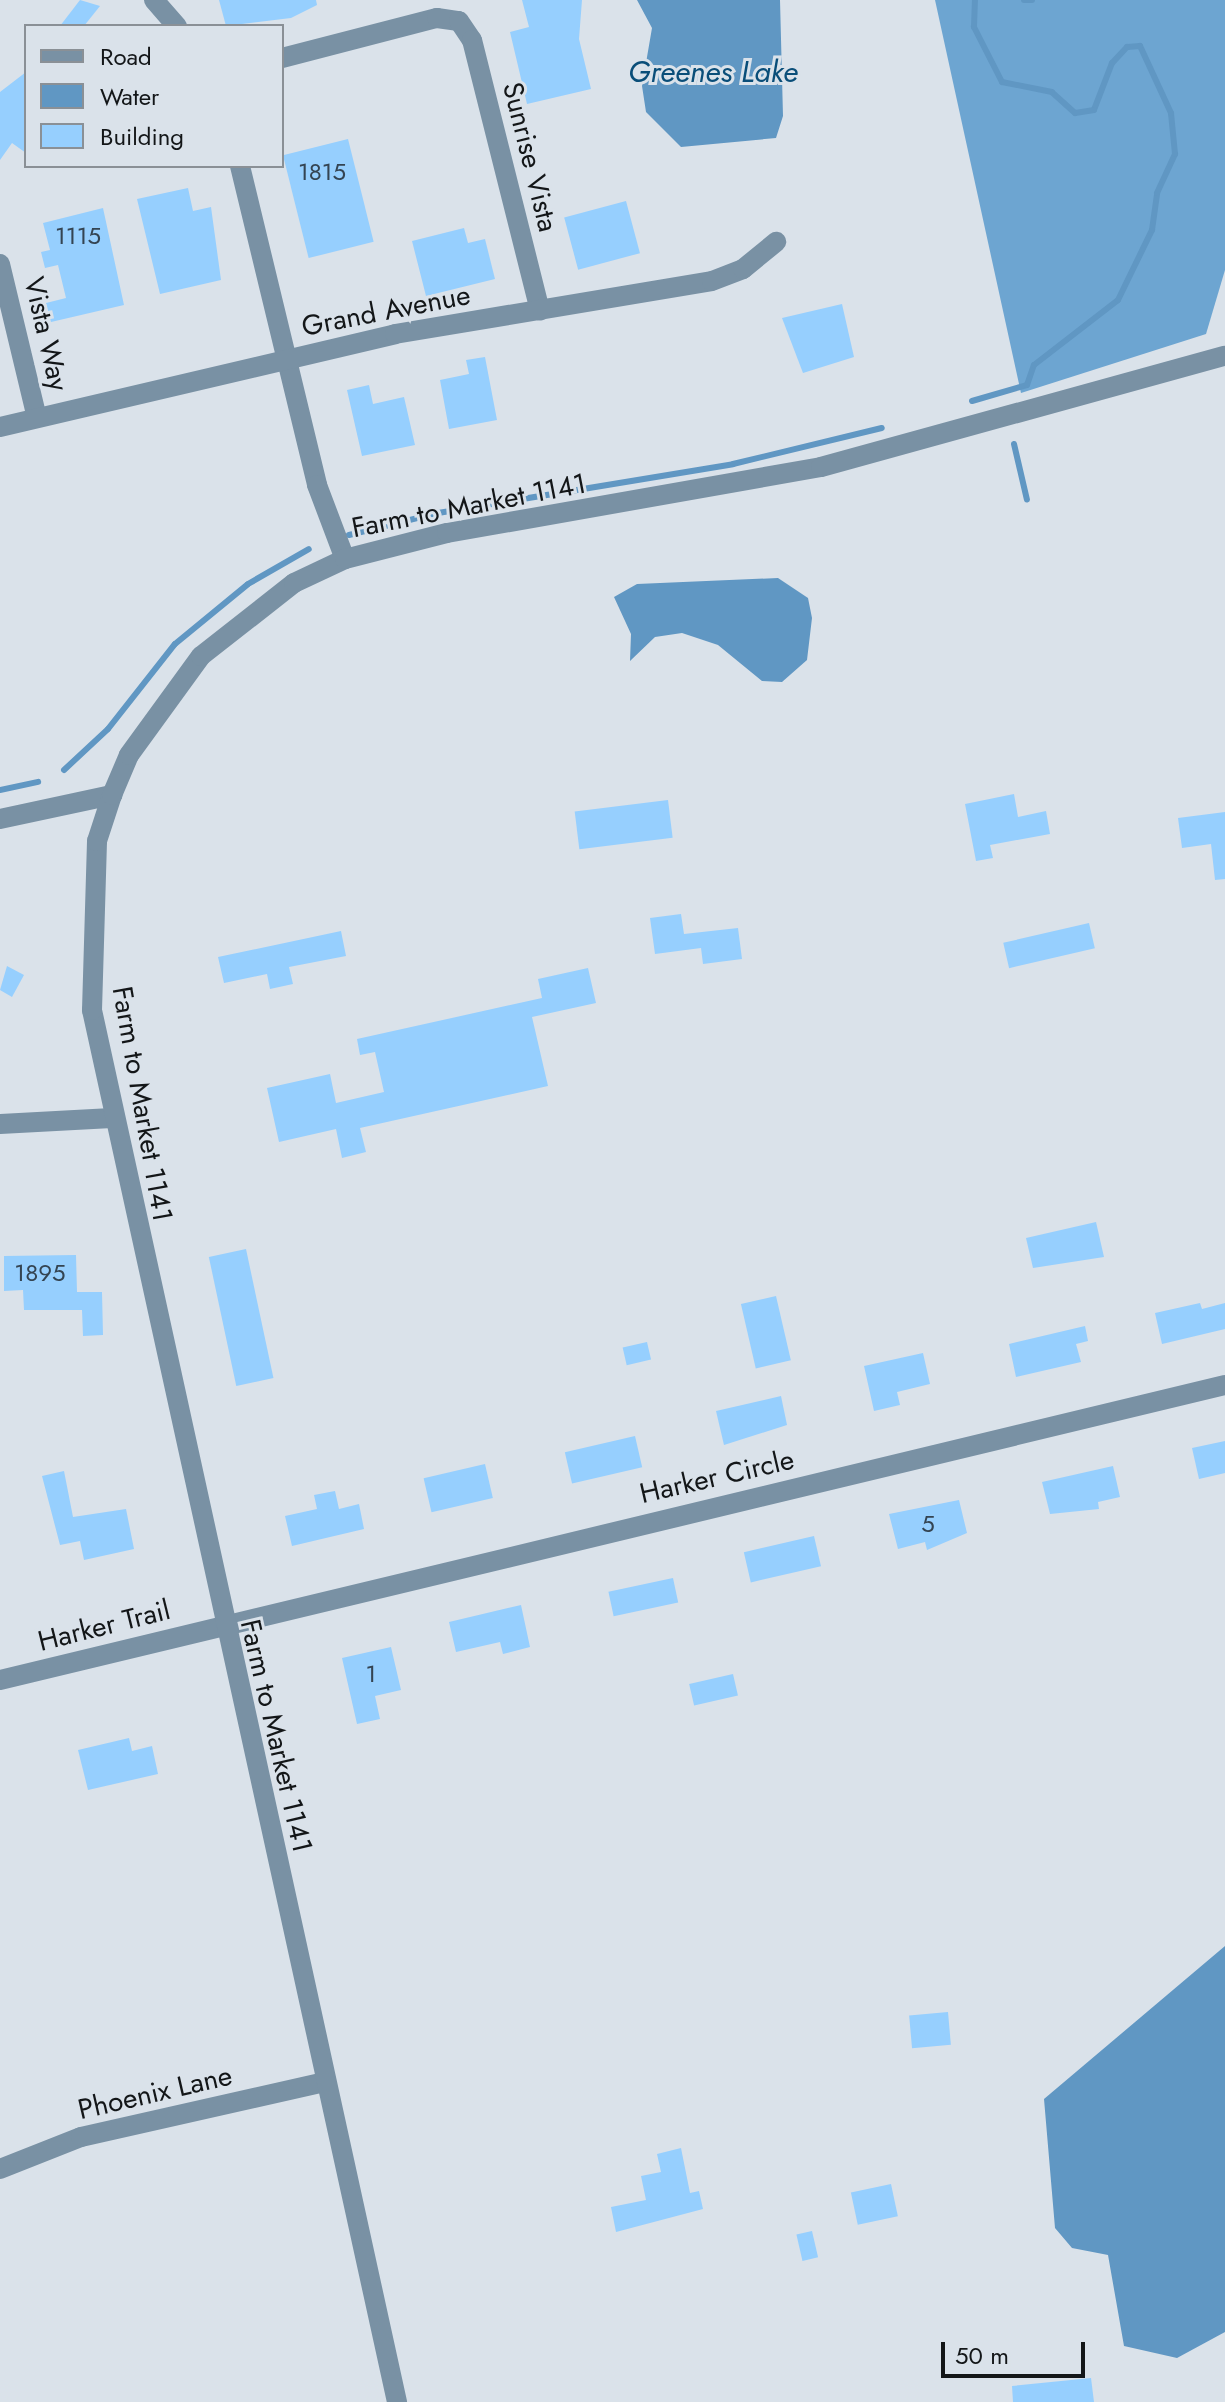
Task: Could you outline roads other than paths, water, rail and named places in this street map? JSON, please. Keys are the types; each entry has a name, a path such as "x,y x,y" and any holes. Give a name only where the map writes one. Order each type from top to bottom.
{"street":[{"path":"154,0 175,24"},
{"name":"Sunrise Vista","path":"284,57 437,18 459,21 472,40 540,311"},
{"path":"240,168 317,485 345,559"},
{"name":"Grand Avenue","path":"0,427 285,359 712,281 743,269 776,242"},
{"name":"Vista Way","path":"0,264 37,418"},
{"name":"Farm to Market 1141","path":"397,2402 222,1626 112,1118 92,1010 89,935 97,841 112,795 129,755 201,656 294,583 345,559 447,533 821,467 1225,356"},
{"path":"0,819 112,795"},
{"path":"0,1124 112,1118"},
{"name":"Harker Circle","path":"222,1626 1225,1385"},
{"name":"Harker Trail","path":"0,1680 222,1626"},
{"name":"Phoenix Lane","path":"0,2169 81,2137 326,2082"}],"water":[{"name":"Greenes Lake","path":"637,0 780,0 783,116 776,138 681,147 646,112 642,86 652,28"},
{"path":"778,578 808,598 812,618 807,660 782,682 762,681 718,645 682,633 655,637 630,661 631,634 614,597 637,584"},
{"path":"1225,1946 1225,2332 1177,2358 1124,2346 1108,2255 1072,2248 1055,2228 1044,2099"}],"waterway":[{"path":"972,401 1027,385 1034,365 1118,300 1152,230 1157,193 1175,154 1171,113 1140,46 1127,47 1112,63 1094,110 1075,113 1052,92 1002,82 974,27 975,0"},
{"path":"1024,0 1032,0"},
{"path":"349,535 438,513 733,464 882,428"},
{"path":"1014,444 1027,500"},
{"path":"64,770 108,729 175,644 248,584 309,549"},
{"path":"0,790 38,782"}]}
